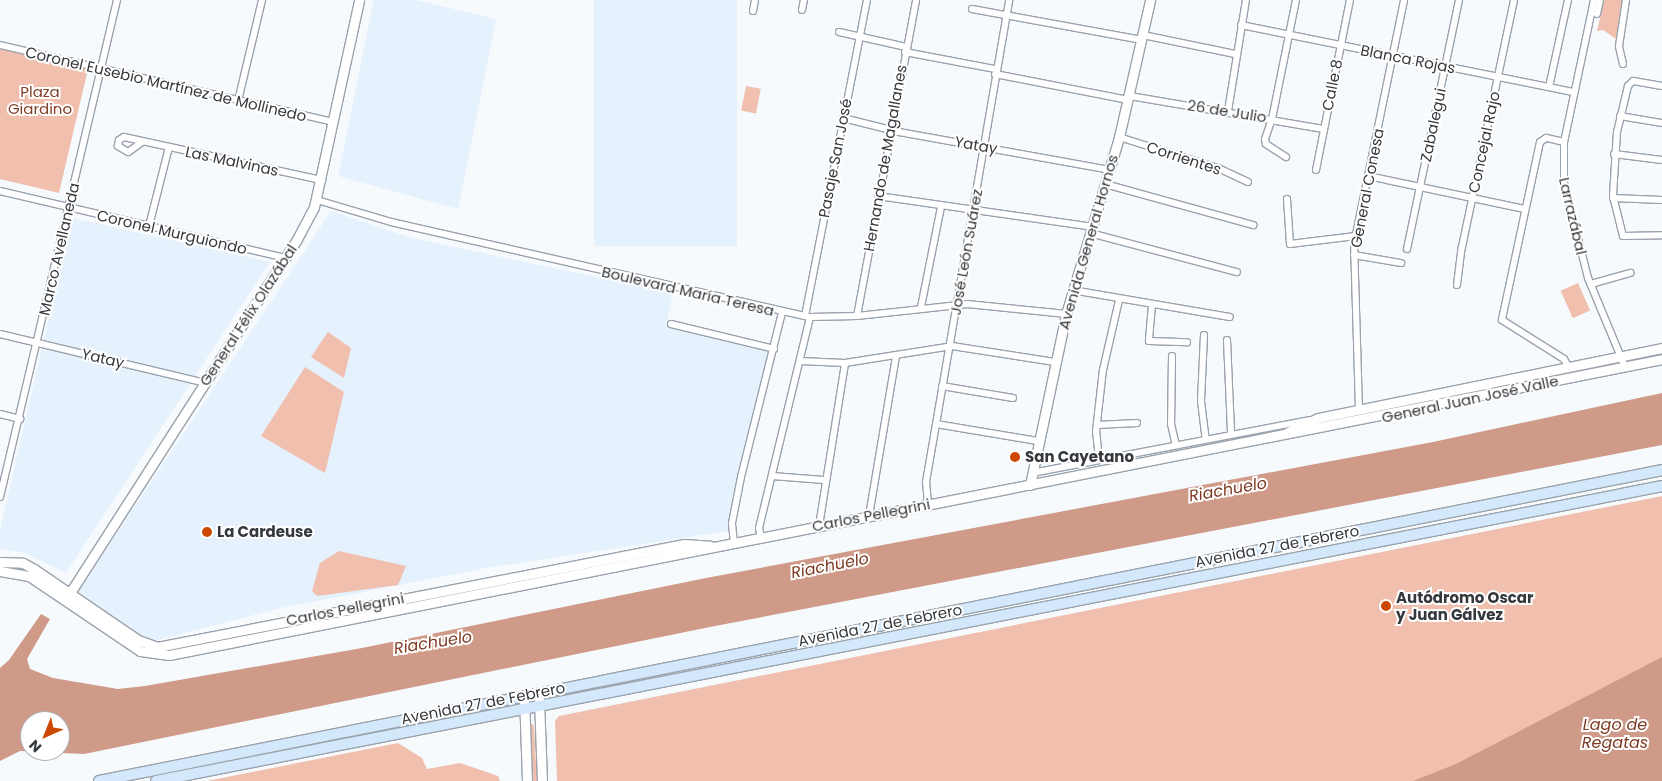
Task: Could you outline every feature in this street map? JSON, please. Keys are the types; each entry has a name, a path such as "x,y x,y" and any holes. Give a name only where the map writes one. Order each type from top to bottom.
{"main road":[{"name":"General Félix Olazábal","path":"68,596 285,258 317,200 359,0"},
{"name":"Avenida General Hornos","path":"1030,485 1066,314 1130,98 1150,0"},
{"name":"General Juan José Valle","path":"1279,437 1312,420 1662,348"},
{"name":"General Juan José Valle","path":"1030,485 1662,360"},
{"name":"Avenida 27 de Febrero","path":"99,781 1662,470"},
{"name":"Carlos Pellegrini","path":"0,562 23,564 68,596 138,640 157,647 675,545 700,543 712,547 1030,485"},
{"name":"Avenida 27 de Febrero","path":"156,781 524,711 1662,486"},
{"name":"Carlos Pellegrini","path":"0,571 21,572 68,596"},
{"path":"539,692 542,781"},
{"path":"524,695 527,781"}],"street":[{"name":"Marco Avellaneda","path":"0,497 20,419 117,0"},
{"path":"238,101 262,0"},
{"path":"753,11 756,0"},
{"path":"802,10 804,0"},
{"name":"Pasaje San José","path":"761,538 760,528 800,361 843,118 867,0"},
{"name":"Hernando de Magallanes","path":"857,316 905,50 916,0"},
{"name":"José León Suárez","path":"928,504 926,482 974,211 995,72 1009,0"},
{"path":"1228,111 1235,54 1246,0"},
{"path":"1286,157 1264,142 1272,119 1296,0"},
{"name":"Calle 8","path":"1316,170 1350,0"},
{"name":"General Conesa","path":"1359,410 1354,255 1356,236 1404,0"},
{"name":"Zabalegui","path":"1407,249 1459,0"},
{"name":"Concejal Rajo","path":"1457,285 1472,197 1514,0"},
{"path":"1549,87 1568,0"},
{"name":"Larrazábal","path":"1594,0 1564,142 1564,183 1591,284 1625,367"},
{"path":"1597,14 1600,0"},
{"path":"1623,64 1619,46 1626,0"},
{"path":"972,10 1235,54"},
{"name":"Blanca Rojas","path":"1241,25 1574,92"},
{"name":"26 de Julio","path":"839,32 995,72 1130,98 1228,111 1323,129"},
{"name":"Coronel Eusebio Martínez de Mollinedo","path":"0,45 333,122"},
{"path":"1662,86 1630,83 1620,116 1614,154 1613,198 1621,234 1627,236 1662,235"},
{"path":"1620,116 1662,123"},
{"name":"Yatay","path":"843,118 891,131 1110,170"},
{"name":"Corrientes","path":"1119,137 1218,168 1248,182"},
{"path":"1564,142 1546,138 1540,142 1502,320 1564,359 1570,368"},
{"name":"Las Malvinas","path":"142,142 322,180"},
{"path":"149,226 170,147"},
{"path":"1614,154 1662,160"},
{"path":"1368,176 1525,209"},
{"path":"1106,184 1253,224"},
{"name":"Coronel Murguiondo","path":"0,191 285,258"},
{"path":"878,196 1091,230 1237,272"},
{"path":"1613,198 1662,200"},
{"path":"1287,199 1290,244 1356,236"},
{"name":"Boulevard María Teresa","path":"317,200 391,222 782,313 808,316 857,316 922,307 967,304 1066,314"},
{"path":"922,307 941,207"},
{"path":"1354,255 1401,263"},
{"path":"1591,284 1630,273"},
{"path":"1072,290 1119,300 1230,317"},
{"path":"1098,459 1096,425 1106,352 1119,300"},
{"path":"1152,305 1148,341 1187,342"},
{"path":"734,543 732,523 741,477 782,313"},
{"path":"670,324 774,349"},
{"name":"Yatay","path":"0,334 205,383"},
{"path":"1204,335 1201,401 1206,439"},
{"path":"1227,340 1231,433"},
{"path":"800,361 845,363 896,357 949,346 1055,362"},
{"path":"1172,356 1172,424 1176,445"},
{"path":"869,516 896,357"},
{"path":"819,526 824,480 845,363"},
{"path":"942,386 1014,398"},
{"path":"0,414 20,419"},
{"name":"General Juan José Valle","path":"1032,473 1231,433 1312,420"},
{"path":"1096,425 1138,423"},
{"path":"936,424 1038,441"},
{"path":"772,476 824,480"}],"shaded area":[{"path":"374,0 416,0 496,19 458,209 338,176"},
{"path":"594,0 737,0 737,246 594,246"},
{"path":"331,211 412,238 673,293 667,322 772,347 728,531 486,568 281,608 150,642 78,592"},
{"path":"72,218 270,262 66,573 25,553 0,549 0,530"}],"green space":[{"path":"1604,0 1623,0 1616,39 1603,30 1597,31"},
{"name":"Plaza Giardino","path":"0,48 88,69 59,193 0,179"},
{"path":"746,86 761,89 756,113 741,111"},
{"path":"1578,283 1590,310 1573,318 1561,291"},
{"path":"328,332 351,348 344,378 311,357"},
{"path":"305,367 344,392 325,473 261,436"},
{"name":"Autódromo Oscar y Juan Gálvez","path":"1662,496 1662,781 557,781 555,721 559,716"},
{"path":"339,551 406,566 398,585 317,596 312,591 320,563"},
{"path":"531,723 534,726 537,781 532,781"},
{"path":"398,743 422,758 427,769 460,763 498,776 500,781 207,781"}],"water":[{"name":"Riachuelo","path":"1662,393 1662,445 715,626 84,754 70,753 70,711 20,711 20,751 0,761 0,668 9,660 41,614 50,619 27,659 30,669 53,678 118,689 145,686 362,648 706,578 1433,442"},
{"name":"Lago de Regatas","path":"1662,657 1662,781 1413,781 1456,764"}],"place":[{"name":"San Cayetano","path":"1015,457"},
{"name":"La Cardeuse","path":"207,532"},
{"name":"Autódromo Oscar y Juan Gálvez","path":"1386,606"}]}
